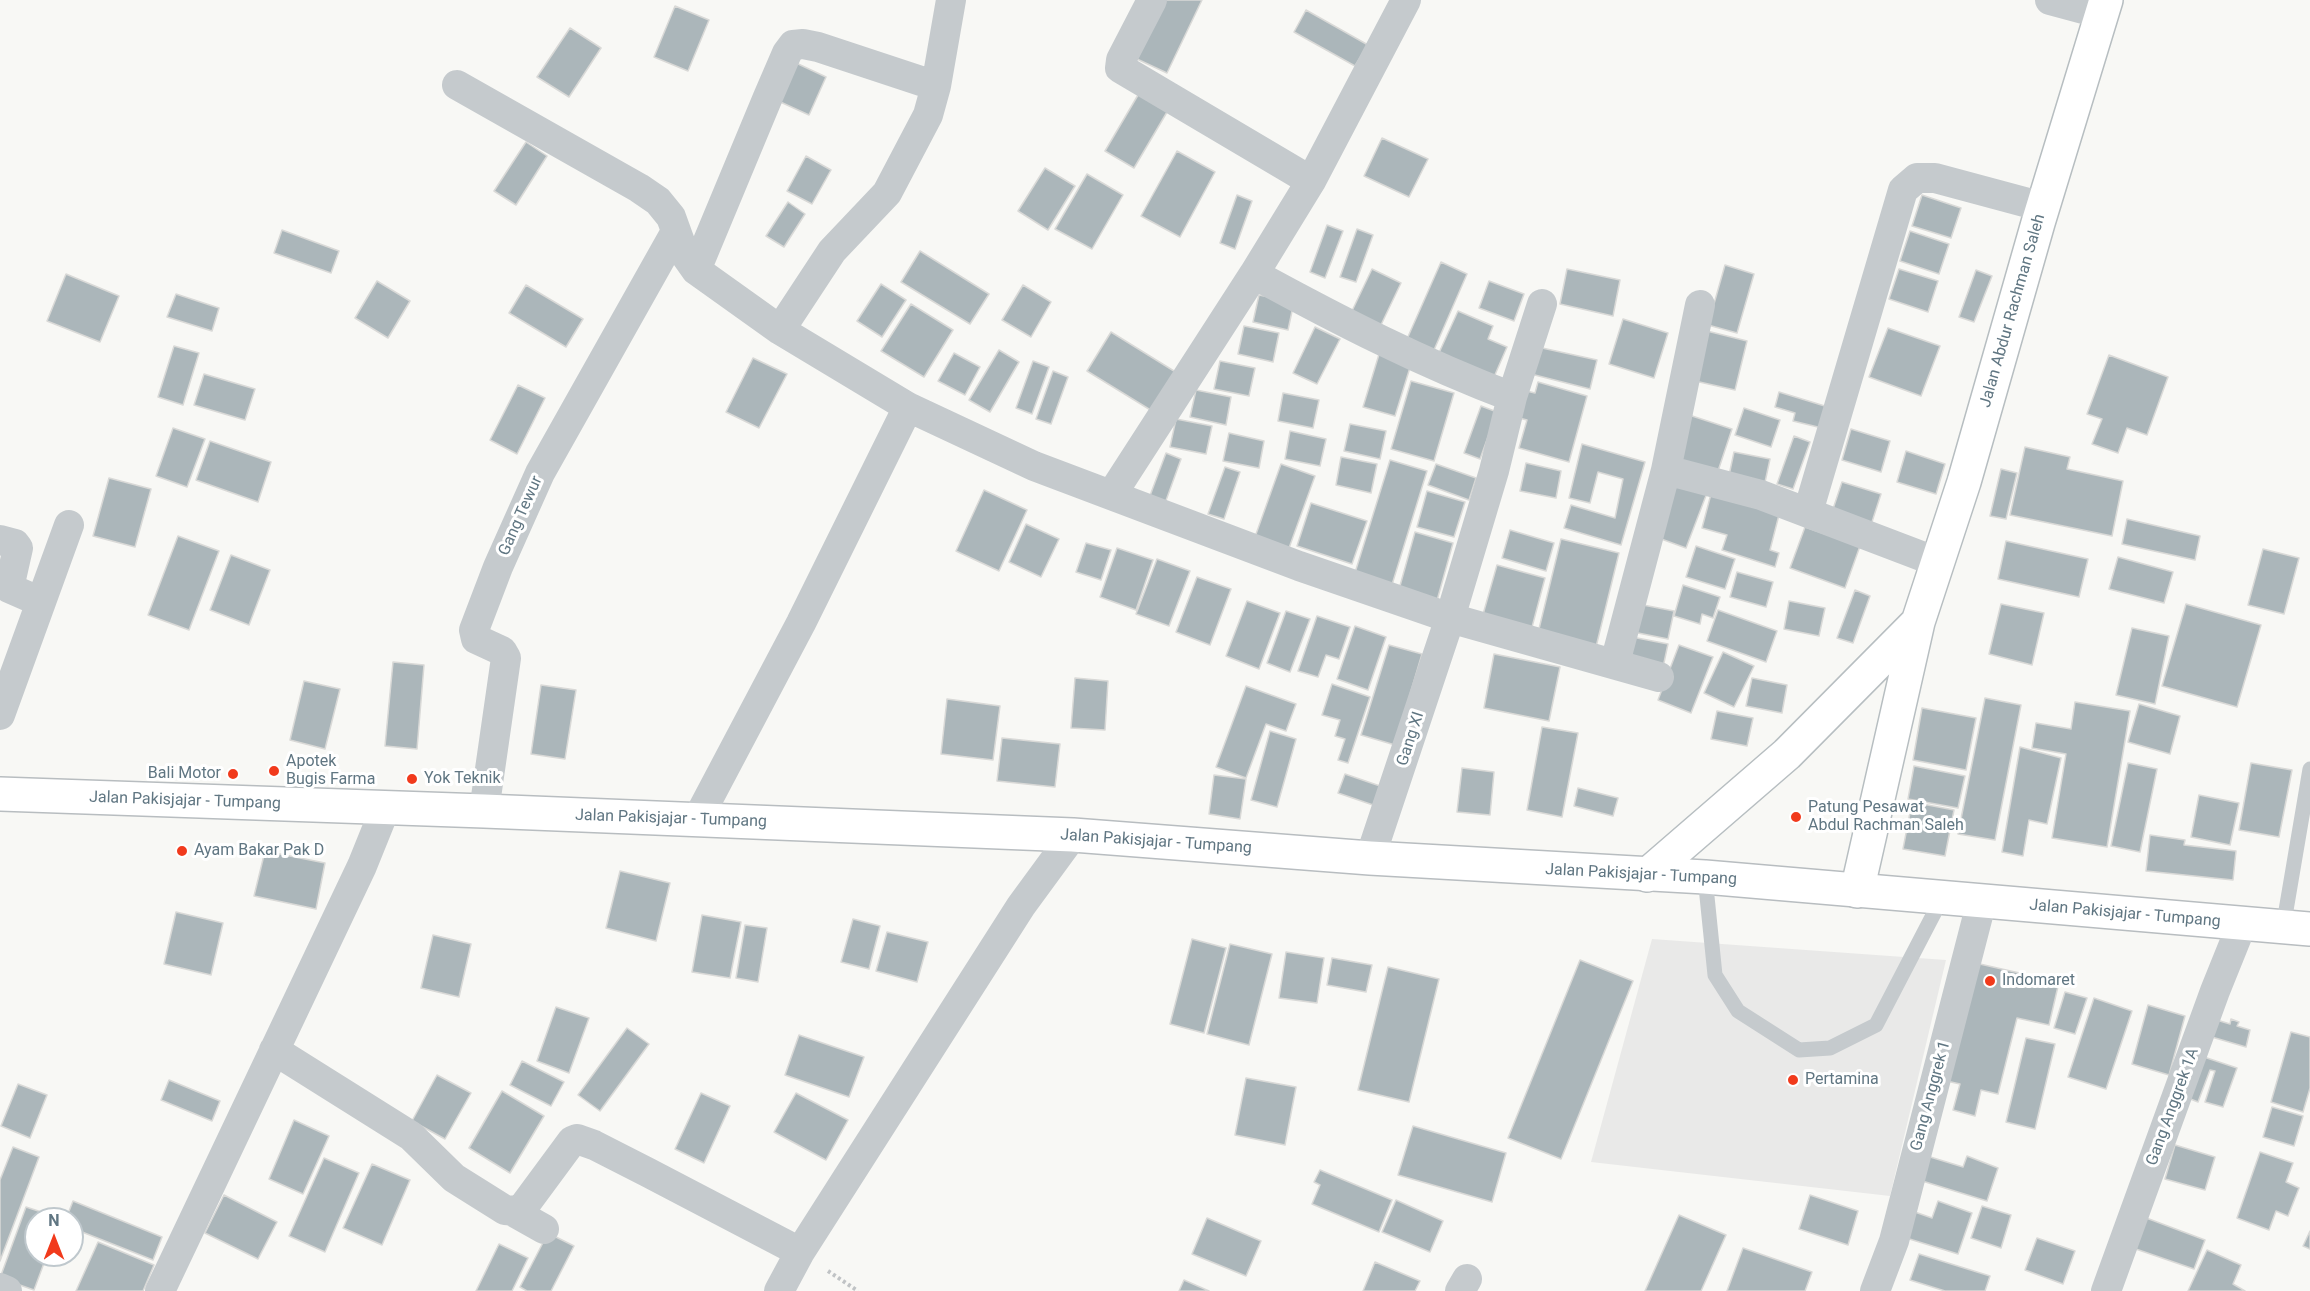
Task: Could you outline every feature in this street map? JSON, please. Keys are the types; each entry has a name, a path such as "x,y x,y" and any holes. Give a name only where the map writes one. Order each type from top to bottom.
{"main road":[{"name":"Jalan Abdur Rachman Saleh","path":"1857,891 1918,622 1964,482 2043,207 2104,7"},
{"name":"Jalan Abdur Rachman Saleh","path":"1647,875 1787,754 1918,622"},
{"name":"Jalan Pakisjajar - Tumpang","path":"0,794 1073,835 1370,858 1705,877 2296,928"}],"street":[{"path":"780,330 832,251 887,194 928,115 936,86 951,0"},
{"path":"1152,0 1121,60 1120,68 1311,181"},
{"path":"1112,494 1311,181 1406,0"},
{"path":"2050,0 2104,7"},
{"path":"696,270 768,97 787,53 793,45 818,47 936,86"},
{"path":"457,85 658,201 671,217 675,233 696,270 780,330 908,407 1034,466 1299,566 1450,618 1659,677"},
{"path":"1808,512 1903,190 1917,178 1935,178 2043,207"},
{"name":"Gang Tewur","path":"484,811 506,658 502,651 476,639 474,630 498,567 540,473 675,233"},
{"path":"1254,274 1347,324 1452,374 1512,397"},
{"name":"Gang XI","path":"1370,858 1450,618 1494,471 1512,397 1542,304"},
{"path":"1615,663 1666,470 1700,305"},
{"path":"697,820 801,623 908,407"},
{"path":"1666,470 1761,495 1937,562"},
{"path":"0,716 69,525"},
{"path":"0,540 15,544 18,548 9,588 41,602"},
{"path":"160,1291 362,866 385,809"},
{"path":"779,1291 800,1252 1021,906 1073,835"},
{"name":"Gang Anggrek 1","path":"1875,1291 1894,1241 1982,900"},
{"name":"Gang Anggrek 1A","path":"2106,1291 2215,991 2242,924"},
{"path":"274,1050 411,1136 454,1178 505,1210 512,1211 544,1229"},
{"path":"512,1211 524,1206 572,1141 577,1139 638,1167 800,1252"},
{"path":"0,1288 8,1291"}],"lane":[{"path":"2296,928 2310,769"},
{"path":"1705,877 1715,975 1738,1011 1799,1050 1830,1048 1876,1025 1942,897"}],"shaded area":[{"path":"1652,939 1946,960 1890,1196 1591,1162"}],"building":[{"path":"1166,0 1202,0 1167,73 1137,59"},
{"path":"675,6 709,20 688,71 654,57"},
{"path":"1306,10 1368,45 1355,66 1294,32"},
{"path":"570,28 601,48 569,97 537,77"},
{"path":"794,62 826,77 809,115 776,100"},
{"path":"1141,90 1170,107 1134,168 1105,151"},
{"path":"1382,138 1428,159 1409,197 1364,176"},
{"path":"526,142 547,156 516,205 494,191"},
{"path":"1177,151 1215,172 1180,237 1141,216"},
{"path":"806,156 831,170 812,204 787,191"},
{"path":"1045,168 1075,186 1048,230 1018,211"},
{"path":"1087,174 1123,195 1092,249 1055,229"},
{"path":"1237,195 1252,201 1235,249 1220,243"},
{"path":"1922,195 1961,208 1951,238 1912,226"},
{"path":"788,202 805,214 784,247 766,236"},
{"path":"1327,225 1343,231 1325,278 1310,272"},
{"path":"1357,229 1373,235 1356,282 1340,277"},
{"path":"282,230 339,251 331,273 274,253"},
{"path":"1910,231 1949,244 1939,274 1900,261"},
{"path":"920,251 989,294 970,324 901,282"},
{"path":"1441,262 1467,274 1434,350 1407,339"},
{"path":"1725,265 1754,274 1737,333 1708,325"},
{"path":"1372,269 1401,283 1380,327 1351,313"},
{"path":"1567,269 1620,280 1613,316 1560,304"},
{"path":"1899,269 1938,281 1928,312 1889,299"},
{"path":"1976,270 1992,276 1974,322 1959,317"},
{"path":"66,274 119,296 100,342 47,321"},
{"path":"377,281 410,301 388,338 355,318"},
{"path":"1489,281 1524,294 1514,321 1479,308"},
{"path":"881,284 906,300 882,337 857,321"},
{"path":"526,285 583,319 566,347 509,313"},
{"path":"1023,285 1051,302 1031,337 1002,320"},
{"path":"176,294 219,308 212,331 167,317"},
{"path":"1259,295 1294,302 1288,330 1253,322"},
{"path":"911,304 953,330 924,377 881,351"},
{"path":"1458,311 1493,326 1488,339 1507,347 1494,377 1438,355"},
{"path":"1623,319 1668,333 1654,378 1609,364"},
{"path":"1244,326 1279,333 1273,362 1238,354"},
{"path":"1315,327 1340,339 1317,384 1293,373"},
{"path":"1888,328 1940,346 1921,396 1869,377"},
{"path":"1707,331 1747,341 1735,390 1695,381"},
{"path":"1111,332 1182,376 1157,414 1087,371"},
{"path":"174,346 199,353 183,405 158,397"},
{"path":"1533,346 1597,360 1590,389 1527,373"},
{"path":"999,350 1019,362 990,412 969,400"},
{"path":"1380,351 1412,361 1395,416 1363,407"},
{"path":"954,353 980,367 965,395 938,381"},
{"path":"2109,355 2168,377 2147,435 2127,428 2118,453 2092,444 2102,419 2087,414"},
{"path":"753,358 787,374 759,428 726,412"},
{"path":"1033,361 1049,367 1032,414 1016,408"},
{"path":"1220,361 1255,368 1249,396 1214,389"},
{"path":"1053,371 1068,377 1051,424 1036,419"},
{"path":"204,374 255,389 245,420 194,405"},
{"path":"1411,381 1454,393 1434,461 1391,449"},
{"path":"1538,382 1587,396 1569,462 1519,448 1527,420 1515,417 1522,390 1535,393"},
{"path":"518,385 545,398 517,454 490,440"},
{"path":"1196,390 1231,397 1226,425 1190,417"},
{"path":"1779,392 1828,407 1822,428 1793,421 1795,413 1775,407"},
{"path":"1283,393 1319,400 1313,428 1278,421"},
{"path":"1481,406 1497,412 1480,459 1464,453"},
{"path":"1744,408 1780,420 1771,447 1735,435"},
{"path":"1686,414 1732,429 1717,474 1672,459"},
{"path":"1176,419 1212,426 1206,454 1170,447"},
{"path":"1350,424 1386,431 1380,459 1344,451"},
{"path":"173,428 205,439 187,487 156,476"},
{"path":"1851,429 1890,441 1881,472 1842,460"},
{"path":"1290,431 1326,439 1320,466 1285,459"},
{"path":"1229,433 1264,441 1259,468 1223,461"},
{"path":"1794,436 1810,442 1793,489 1777,484"},
{"path":"210,441 271,462 258,502 196,480"},
{"path":"1582,444 1645,462 1621,545 1564,528 1571,505 1615,518 1623,479 1598,472 1590,503 1569,498"},
{"path":"2025,447 2070,457 2067,469 2123,481 2112,536 2010,515"},
{"path":"1906,451 1945,464 1936,494 1897,482"},
{"path":"1734,452 1770,459 1764,487 1728,480"},
{"path":"1166,453 1181,459 1164,506 1148,501"},
{"path":"1341,457 1377,464 1371,493 1336,485"},
{"path":"1390,460 1427,471 1391,588 1354,576"},
{"path":"1526,463 1561,471 1556,498 1520,491"},
{"path":"1281,464 1315,476 1289,548 1255,537"},
{"path":"1436,464 1476,478 1469,500 1428,485"},
{"path":"1225,467 1240,472 1224,519 1208,514"},
{"path":"2001,469 2017,473 2006,519 1990,516"},
{"path":"109,478 151,489 135,547 93,536"},
{"path":"1674,480 1707,493 1686,548 1653,536"},
{"path":"1842,482 1881,494 1871,525 1832,512"},
{"path":"984,490 1027,510 999,571 956,551"},
{"path":"1427,491 1465,502 1454,537 1417,527"},
{"path":"1711,494 1780,511 1770,550 1779,553 1775,567 1722,550 1727,535 1702,528"},
{"path":"1311,503 1367,521 1352,564 1297,546"},
{"path":"2127,519 2200,536 2195,560 2122,544"},
{"path":"1026,524 1059,539 1041,577 1009,562"},
{"path":"1805,527 1860,546 1845,588 1790,568"},
{"path":"1510,530 1554,543 1546,571 1502,558"},
{"path":"1415,532 1453,543 1436,604 1398,593"},
{"path":"178,536 219,551 189,630 148,615"},
{"path":"1561,539 1619,553 1596,647 1538,633"},
{"path":"2006,541 2088,559 2079,597 1998,579"},
{"path":"1086,543 1111,550 1101,580 1076,572"},
{"path":"1696,546 1735,559 1725,589 1686,577"},
{"path":"1117,548 1153,560 1136,610 1100,597"},
{"path":"2263,549 2299,558 2284,614 2248,605"},
{"path":"231,555 270,570 249,625 210,610"},
{"path":"2118,557 2173,572 2164,603 2109,589"},
{"path":"1157,559 1190,571 1169,626 1136,614"},
{"path":"1497,565 1545,578 1531,631 1482,618"},
{"path":"1737,572 1773,582 1766,607 1730,597"},
{"path":"1197,577 1231,589 1210,645 1176,632"},
{"path":"1683,585 1720,597 1713,618 1702,614 1700,624 1674,616"},
{"path":"1855,590 1870,596 1853,643 1837,638"},
{"path":"1247,601 1280,613 1259,669 1226,656"},
{"path":"1789,601 1825,608 1819,636 1784,629"},
{"path":"1638,604 1674,611 1668,639 1633,632"},
{"path":"2001,604 2044,613 2032,665 1989,654"},
{"path":"2186,604 2261,625 2237,707 2162,686"},
{"path":"1718,610 1777,631 1766,662 1707,641"},
{"path":"1286,611 1310,619 1290,672 1267,663"},
{"path":"1317,616 1350,627 1339,659 1326,655 1318,677 1298,671"},
{"path":"1355,626 1386,637 1368,690 1337,679"},
{"path":"2132,628 2169,636 2155,704 2116,695"},
{"path":"1632,637 1668,644 1662,672 1626,665"},
{"path":"1389,645 1422,654 1395,745 1361,735"},
{"path":"1679,645 1713,657 1691,713 1658,700"},
{"path":"1723,652 1754,666 1734,707 1704,693"},
{"path":"1494,654 1560,667 1549,721 1484,708"},
{"path":"393,662 424,665 417,749 385,746"},
{"path":"1075,678 1108,681 1105,730 1071,728"},
{"path":"1752,678 1787,685 1782,713 1746,706"},
{"path":"304,681 340,689 325,749 290,740"},
{"path":"1332,684 1370,697 1348,763 1338,760 1345,739 1335,736 1340,720 1322,715"},
{"path":"541,685 576,690 565,759 531,754"},
{"path":"1246,686 1296,704 1286,731 1266,724 1246,778 1216,767"},
{"path":"1985,698 2021,705 1995,840 1958,834"},
{"path":"947,699 1000,706 993,760 941,754"},
{"path":"2075,702 2130,711 2107,847 2052,838 2066,754 2032,748 2036,723 2071,729"},
{"path":"2139,704 2180,716 2170,754 2128,742"},
{"path":"1922,708 1976,718 1966,770 1913,760"},
{"path":"1717,711 1753,718 1747,746 1711,739"},
{"path":"1542,727 1578,733 1562,817 1527,810"},
{"path":"1270,731 1296,739 1277,807 1251,800"},
{"path":"1002,738 1060,744 1055,787 997,781"},
{"path":"2020,747 2061,758 2047,824 2029,820 2023,856 2002,852"},
{"path":"2128,763 2157,769 2140,852 2111,846"},
{"path":"2251,763 2292,770 2279,837 2239,830"},
{"path":"1914,766 1965,776 1958,808 1908,799"},
{"path":"1462,768 1494,772 1490,815 1457,812"},
{"path":"1345,774 1380,786 1373,805 1338,793"},
{"path":"1214,775 1246,779 1240,819 1209,814"},
{"path":"1578,788 1618,798 1613,816 1574,806"},
{"path":"2199,795 2239,803 2230,845 2191,837"},
{"path":"1912,802 1954,810 1945,856 1903,849"},
{"path":"2150,835 2185,840 2184,845 2236,851 2233,880 2146,871"},
{"path":"265,851 325,863 316,909 254,896"},
{"path":"620,871 670,883 656,941 606,928"},
{"path":"176,912 223,923 211,975 164,964"},
{"path":"702,915 741,922 730,978 692,972"},
{"path":"853,919 880,926 869,969 841,962"},
{"path":"745,925 767,928 758,982 736,978"},
{"path":"887,932 928,942 917,982 876,971"},
{"path":"433,935 471,944 459,997 421,988"},
{"path":"1192,939 1226,948 1204,1033 1170,1024"},
{"path":"1230,944 1272,954 1249,1045 1207,1034"},
{"path":"1286,952 1324,958 1317,1003 1279,998"},
{"path":"1332,958 1372,965 1366,992 1327,985"},
{"path":"1580,960 1633,981 1561,1159 1508,1138"},
{"path":"1971,962 2059,982 2049,1025 2017,1018 1998,1094 1981,1090 1975,1116 1953,1110 1960,1084 1942,1080"},
{"path":"1388,967 1439,979 1409,1102 1358,1090"},
{"path":"2065,992 2087,998 2075,1034 2054,1028"},
{"path":"2094,998 2132,1011 2106,1089 2068,1077"},
{"path":"2148,1005 2185,1016 2169,1075 2132,1064"},
{"path":"556,1007 589,1018 569,1073 537,1061"},
{"path":"2210,1018 2230,1024 2231,1019 2239,1022 2237,1026 2250,1030 2246,1047 2205,1035"},
{"path":"627,1028 649,1044 600,1111 578,1095"},
{"path":"2291,1032 2310,1037 2310,1088 2303,1112 2271,1102"},
{"path":"799,1035 864,1057 849,1097 785,1075"},
{"path":"2026,1038 2055,1044 2035,1129 2006,1122"},
{"path":"2198,1055 2237,1068 2223,1107 2205,1102 2215,1071 2210,1070 2198,1102 2183,1096"},
{"path":"522,1061 564,1082 551,1106 510,1085"},
{"path":"437,1075 471,1093 445,1139 412,1121"},
{"path":"1246,1078 1296,1087 1285,1145 1235,1135"},
{"path":"169,1080 220,1101 212,1121 161,1100"},
{"path":"18,1084 47,1095 30,1138 1,1126"},
{"path":"502,1091 544,1116 510,1173 469,1148"},
{"path":"701,1093 730,1106 704,1163 675,1149"},
{"path":"796,1093 848,1120 826,1160 774,1132"},
{"path":"2272,1107 2303,1116 2294,1146 2263,1137"},
{"path":"294,1120 329,1136 303,1194 269,1179"},
{"path":"1413,1126 1506,1153 1492,1202 1398,1175"},
{"path":"2175,1145 2215,1157 2205,1190 2165,1179"},
{"path":"13,1147 39,1157 0,1261 0,1180"},
{"path":"2260,1152 2293,1163 2286,1182 2299,1188 2288,1216 2276,1211 2269,1230 2237,1218"},
{"path":"1927,1156 1963,1167 1967,1156 1998,1168 1987,1201 1919,1180"},
{"path":"324,1158 359,1173 325,1252 289,1236"},
{"path":"372,1164 410,1180 382,1245 343,1228"},
{"path":"1320,1170 1392,1200 1379,1232 1312,1204 1320,1185 1314,1182"},
{"path":"224,1195 277,1222 258,1259 205,1233"},
{"path":"1810,1195 1858,1211 1848,1245 1799,1229"},
{"path":"1396,1200 1443,1221 1430,1252 1382,1232"},
{"path":"73,1201 162,1237 153,1260 84,1233 84,1207 71,1207"},
{"path":"1938,1201 1972,1213 1958,1254 1903,1237 1912,1211 1932,1218"},
{"path":"1982,1206 2011,1215 2001,1248 1971,1238"},
{"path":"24,1212 24,1267 43,1267 34,1290 0,1278"},
{"path":"1679,1215 1726,1235 1701,1291 1645,1291"},
{"path":"2141,1216 2205,1240 2194,1269 2130,1247"},
{"path":"1207,1218 1261,1241 1246,1276 1192,1254"},
{"path":"2310,1231 2310,1249 2303,1246"},
{"path":"548,1233 574,1246 551,1291 527,1291 520,1287"},
{"path":"2037,1238 2075,1251 2063,1284 2025,1270"},
{"path":"98,1242 154,1265 143,1291 76,1291"},
{"path":"499,1244 528,1258 512,1291 476,1291"},
{"path":"1743,1248 1812,1272 1805,1291 1727,1291"},
{"path":"2207,1250 2241,1265 2233,1284 2245,1291 2188,1291"},
{"path":"1919,1254 1990,1276 1985,1291 1945,1291 1910,1280"},
{"path":"1375,1262 1420,1281 1415,1291 1363,1291"},
{"path":"1184,1280 1209,1291 1179,1291"}],"place":[{"name":"Apotek Bugis Farma","path":"274,771"},
{"name":"Bali Motor","path":"233,774"},
{"name":"Yok Teknik","path":"412,779"},
{"name":"Patung Pesawat Abdul Rachman Saleh","path":"1796,817"},
{"name":"Ayam Bakar Pak D","path":"182,851"},
{"name":"Indomaret","path":"1990,981"},
{"name":"Pertamina","path":"1793,1080"}]}
